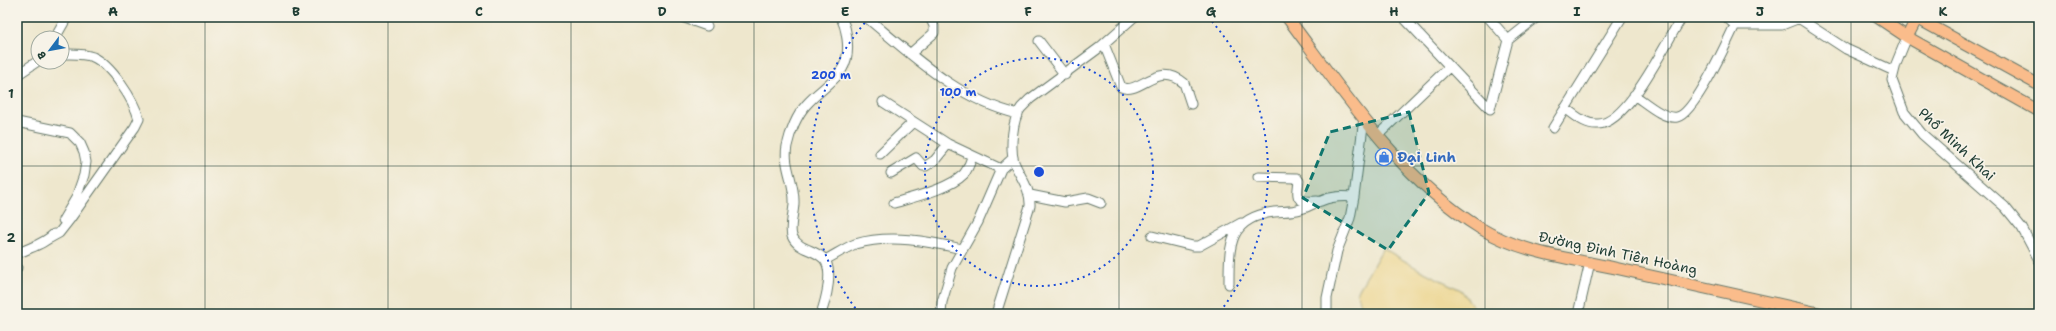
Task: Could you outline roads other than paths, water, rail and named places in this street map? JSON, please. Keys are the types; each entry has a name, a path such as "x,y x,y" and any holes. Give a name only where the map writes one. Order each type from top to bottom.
{"main road":[{"name":"Đường Đinh Tiên Hoàng","path":"1287,17 1364,118 1420,181 1480,228 1523,247 1551,256 1590,262 1823,314"},
{"path":"1877,17 1907,37 2039,111"},
{"path":"1907,37 1916,18 2039,85"}],"street":[{"path":"60,30 67,17"},
{"path":"682,17 707,26"},
{"path":"825,260 804,249 797,243 792,235 794,201 786,160 789,139 801,112 842,70 846,60 848,52 847,36 843,20 840,17"},
{"path":"866,17 910,54 945,80 991,105 1018,114"},
{"path":"910,54 934,33 934,26 930,17"},
{"path":"996,314 1030,206 1030,195 1013,158 1012,144 1018,114 1030,99 1065,75 1104,44 1134,17"},
{"path":"1403,17 1490,109 1508,40 1537,17"},
{"path":"1488,17 1508,40"},
{"path":"1553,128 1622,17"},
{"path":"1565,108 1585,122 1597,124 1603,123 1614,117 1634,95 1651,72 1682,17"},
{"path":"1726,17 1735,25 1782,25 1801,18 1846,49 1894,71"},
{"path":"1634,95 1668,116 1676,117 1683,115 1695,100 1723,52 1735,25"},
{"name":"Phố Minh Khai","path":"1907,37 1892,80 1904,112 1922,134 2006,207 2022,228 2039,260"},
{"path":"1039,41 1065,75"},
{"path":"1104,44 1121,87 1125,89 1134,88 1155,76 1174,77 1184,83 1191,104"},
{"path":"17,254 28,248 38,246 58,233 70,219 135,127 139,118 136,109 106,66 95,58 84,54 70,54"},
{"path":"17,75 30,66"},
{"path":"1378,135 1449,67"},
{"path":"883,102 948,144 972,157 1001,169"},
{"path":"1327,314 1327,298 1338,250 1350,218 1354,197 1364,118"},
{"path":"17,122 70,133 80,143 84,152 86,162 84,174 76,198 50,238"},
{"path":"880,154 913,122"},
{"path":"891,173 916,158 922,166 926,166 935,160 948,144"},
{"path":"894,203 917,196 955,180 964,173 972,157"},
{"path":"942,314 942,302 952,268 978,222 1001,169 1013,158"},
{"path":"1258,177 1296,178 1298,181 1298,199 1301,201 1320,201"},
{"path":"1030,195 1065,202 1088,198 1101,203"},
{"path":"1152,236 1193,246 1199,246 1236,225 1263,214 1301,210 1331,197 1354,197"},
{"path":"1229,284 1229,254 1231,244 1238,230 1248,221"},
{"path":"825,260 854,245 876,241 912,240 962,250"},
{"path":"821,314 828,289 825,260"},
{"path":"1578,314 1590,262"}],"place":[{"name":"Đại Linh","path":"1384,157"}]}
